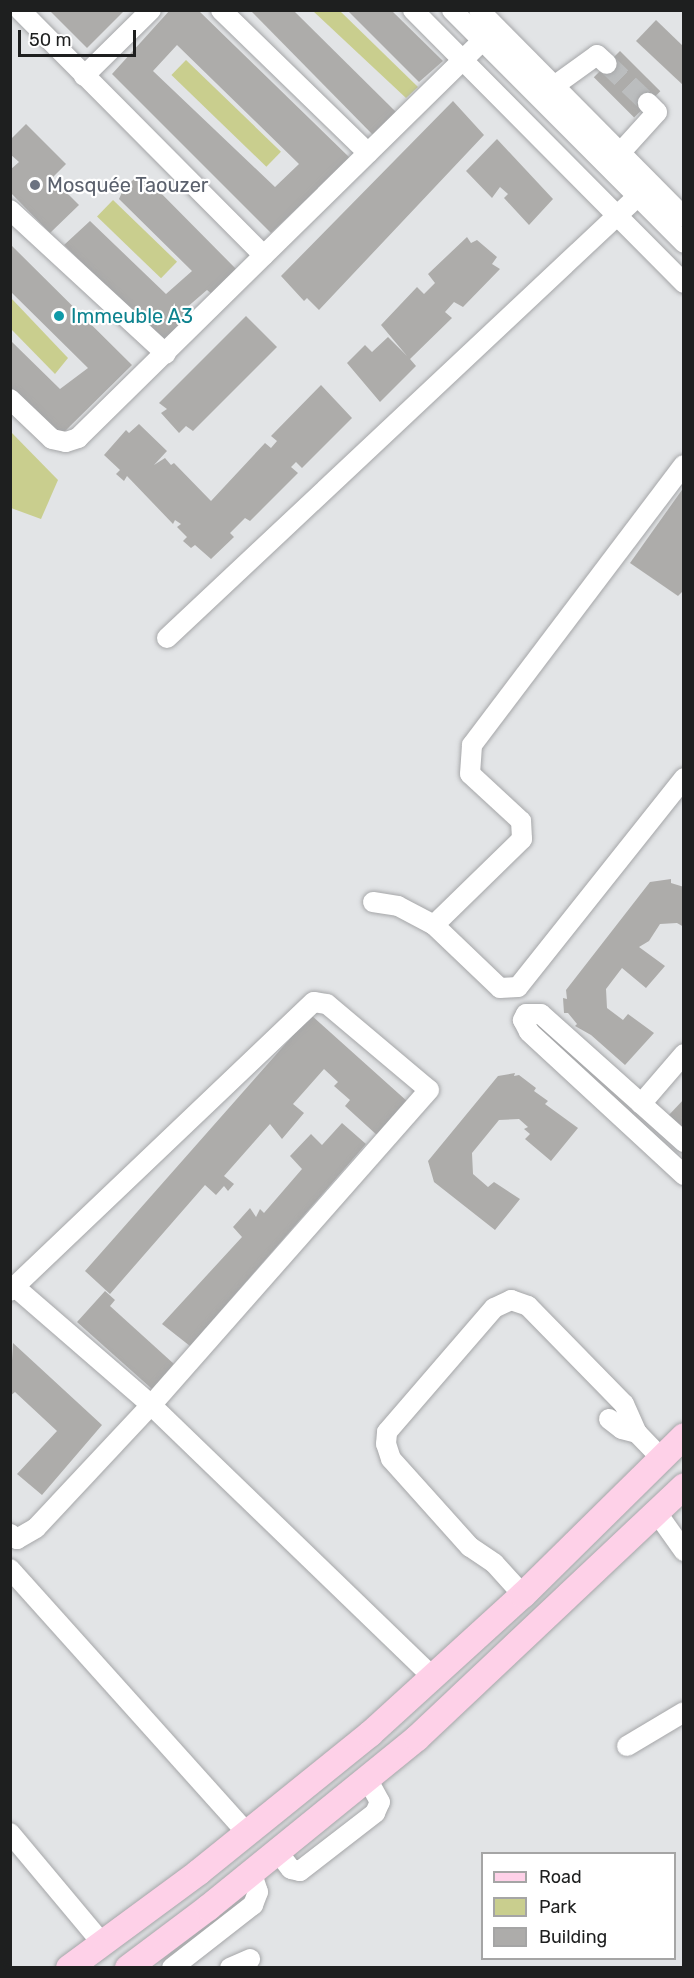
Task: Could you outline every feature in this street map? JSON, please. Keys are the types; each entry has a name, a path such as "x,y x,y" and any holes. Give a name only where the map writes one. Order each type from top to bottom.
{"main road":[{"path":"69,1968 242,1837 370,1734 523,1595 684,1436"},
{"path":"128,1968 278,1852 493,1670 684,1486"}],"street":[{"path":"20,10 264,256"},
{"path":"84,76 151,10"},
{"path":"222,10 368,153"},
{"path":"413,10 684,283"},
{"path":"452,10 684,243"},
{"path":"479,10 684,217"},
{"path":"10,399 52,439 72,440 166,354 482,41"},
{"path":"554,86 597,55 607,64"},
{"path":"620,153 657,112 648,103"},
{"path":"167,638 637,197"},
{"path":"10,210 166,354"},
{"path":"434,925 522,839 521,821 470,774 470,754 476,736 684,465"},
{"path":"373,902 398,906 434,925 500,988 518,987 684,778"},
{"path":"10,1534 17,1539 36,1528 151,1406 429,1090 327,1004 314,1002 13,1289 151,1406 433,1677"},
{"path":"684,1142 541,1014 526,1014 523,1020 528,1032 684,1175"},
{"path":"613,1108 634,1097 684,1054"},
{"path":"523,1595 494,1563 476,1553 391,1459 386,1444 387,1432 494,1308 511,1300 528,1306 624,1404 637,1433 661,1458"},
{"path":"609,1419 622,1429 637,1433"},
{"path":"657,1513 684,1551"},
{"path":"10,1569 242,1837"},
{"path":"627,1746 684,1712"},
{"path":"191,1796 198,1796 242,1837"},
{"path":"10,1833 102,1943"},
{"path":"172,1968 253,1905 258,1892 252,1873"},
{"path":"230,1968 250,1959"}],"green space":[{"path":"313,11 340,11 418,87 406,98"},
{"path":"186,60 281,152 266,167 171,75"},
{"path":"113,200 177,262 161,278 97,217"},
{"path":"11,298 68,358 55,374 11,329"},
{"path":"10,431 58,480 41,519 11,508"}],"building":[{"path":"49,10 125,10 87,48"},
{"path":"170,10 198,10 350,158 271,233 112,74","holes":["177,45 299,164 275,187 153,71"]},
{"path":"250,10 293,10 397,113 373,135"},
{"path":"347,10 391,10 443,61 419,82"},
{"path":"656,20 684,47 684,86 636,41"},
{"path":"620,51 660,91 634,117 594,77"},
{"path":"453,101 484,135 319,310 307,298 304,301 281,276"},
{"name":"Mosquée Taouzer","path":"26,124 66,164 52,178 79,205 50,233 10,192 10,170 19,162 10,154 10,140"},
{"path":"497,139 553,199 529,225 504,198 508,194 500,187 492,198 466,171"},
{"path":"137,176 144,176 239,272 213,295 207,290 185,309 190,316 163,342 64,245 90,221 166,294 192,271 119,199 123,190"},
{"path":"467,237 471,243 477,240 497,257 492,264 500,269 463,307 454,302 445,312 452,318 410,359 416,366 380,402 347,363 365,345 372,352 388,337 407,356 381,325 417,287 424,294 435,283 428,274"},
{"name":"Immeuble A3","path":"10,244 132,365 59,437 10,389 10,340 60,389 88,368 10,291"},
{"path":"246,316 277,347 193,431 186,426 179,433 161,413 167,409 159,403"},
{"path":"321,385 352,418 302,468 296,462 291,467 298,473 250,521 245,518 230,533 234,537 211,559 195,545 191,548 183,541 187,537 177,527 181,524 175,520 173,524 127,476 124,481 116,474 120,470 104,455 126,430 129,433 139,424 167,451 154,465 165,458 171,465 174,463 211,501 265,443 271,448 277,441 271,436"},
{"path":"684,487 684,590 678,596 630,563"},
{"path":"671,879 671,883 684,887 684,927 677,923 660,924 649,941 639,947 665,966 646,988 622,968 606,989 607,1008 623,1020 628,1014 654,1033 625,1065 591,1035 575,1026 577,1024 568,1013 564,1013 563,998 567,999 566,990 650,882"},
{"path":"311,1015 408,1102 378,1136 345,1106 350,1100 334,1086 338,1082 324,1069 293,1104 304,1113 282,1139 270,1124 224,1176 234,1184 228,1191 224,1186 216,1195 205,1185 110,1294 85,1271"},
{"path":"515,1073 514,1076 519,1075 536,1088 534,1091 548,1101 545,1104 578,1128 551,1161 525,1139 530,1134 524,1129 528,1127 519,1119 499,1120 472,1153 473,1174 488,1187 494,1182 520,1199 495,1230 434,1182 428,1161 498,1076"},
{"path":"684,1099 684,1130 668,1116"},
{"path":"342,1123 366,1144 190,1346 162,1324 242,1237 233,1227 250,1208 256,1217 260,1209 264,1213 302,1169 290,1156 311,1134 322,1145"},
{"path":"105,1291 115,1300 110,1306 174,1364 152,1389 77,1322"},
{"path":"13,1343 102,1425 42,1495 17,1474 57,1431 15,1392 10,1396"}],"tunnel":[{"path":"607,64 648,103"}],"place":[{"name":"Mosquée Taouzer","path":"35,185"},
{"name":"Immeuble A3","path":"59,316"}]}
